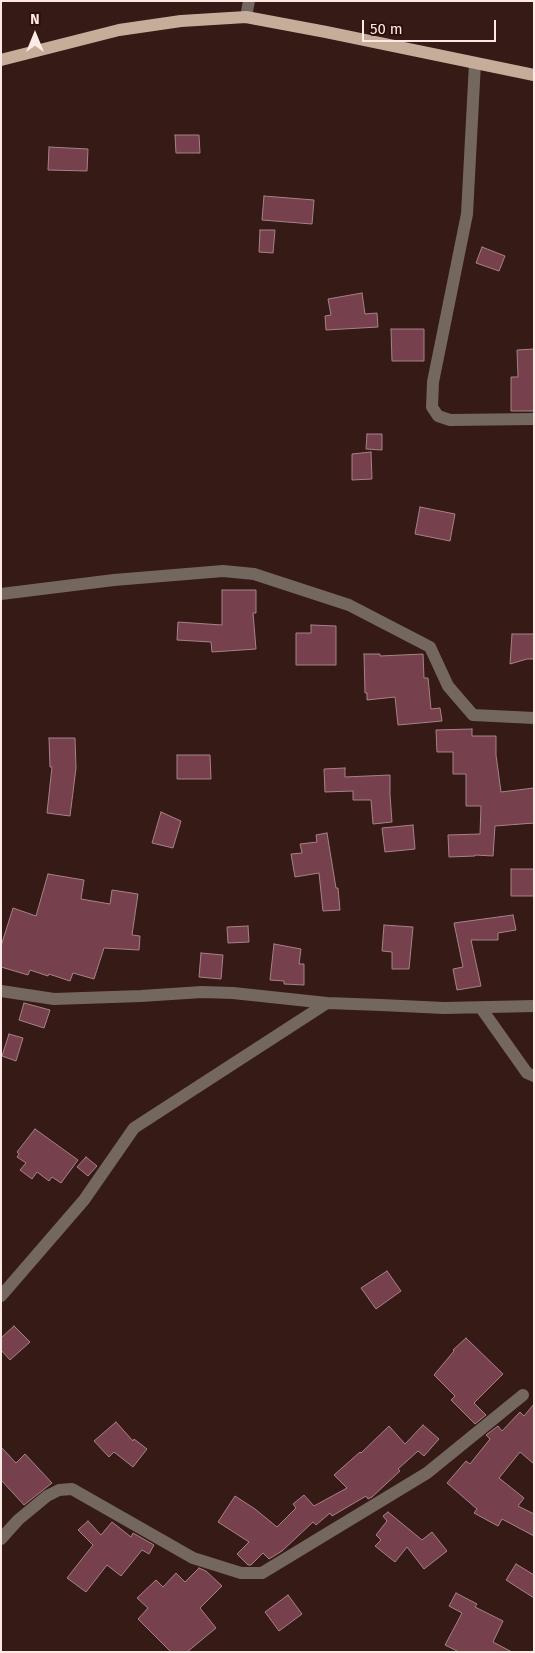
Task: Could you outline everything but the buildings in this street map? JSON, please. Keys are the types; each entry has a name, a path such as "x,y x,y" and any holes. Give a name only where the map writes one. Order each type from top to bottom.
{"main road":[{"path":"1,60 119,30 181,21 246,18 326,32 534,76"}],"street":[{"path":"246,18 249,1"},
{"path":"475,63 467,214 433,382 432,407 438,416 450,420 534,419"},
{"path":"1,594 114,580 223,571 254,574 349,605 430,647 448,686 473,715 534,718"},
{"path":"1,991 54,998 142,996 202,992 232,993 327,1003 444,1008 534,1006"},
{"path":"1,1296 10,1288 84,1200 134,1128 327,1003"},
{"path":"480,1008 527,1073 534,1076"},
{"path":"1,1539 18,1520 47,1496 59,1490 72,1489 193,1558 241,1573 262,1572 427,1473 523,1395"}]}
